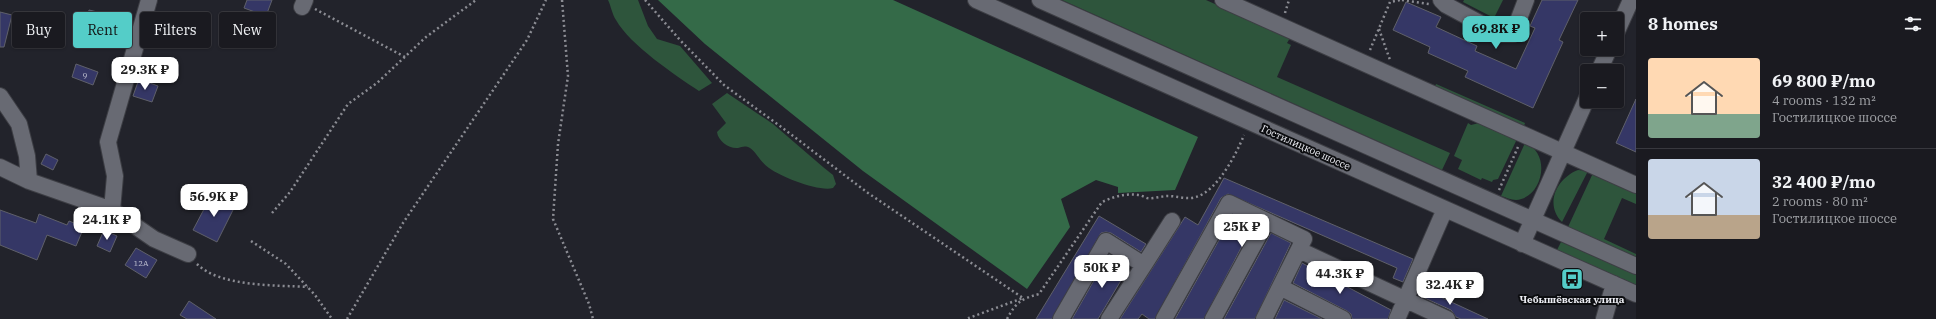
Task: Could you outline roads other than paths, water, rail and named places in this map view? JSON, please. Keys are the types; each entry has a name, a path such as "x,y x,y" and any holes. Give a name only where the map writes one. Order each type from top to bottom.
{"street":[{"path":"112,210 115,176 108,142 149,0"},
{"name":"Гостилицкое шоссе","path":"976,0 1636,294"},
{"path":"1040,0 1636,266"},
{"path":"1223,0 1636,185"},
{"path":"1442,0 1446,5 1500,34 1513,34 1526,0"},
{"path":"1624,17 1632,0 1636,1"},
{"path":"0,96 19,124 27,156 29,181"},
{"path":"1522,244 1583,108"},
{"path":"0,167 29,181 112,210 154,239 188,254"},
{"path":"1164,319 1229,203 1304,240 1264,319"},
{"path":"1397,319 1445,209"},
{"path":"1109,319 1172,221"},
{"path":"1213,319 1266,222"},
{"path":"1061,319 1106,241 1144,265"},
{"path":"1299,250 1447,319"},
{"path":"1604,319 1614,284"},
{"path":"1280,287 1343,319"}],"place":[{"name":"Чебышёвская улица","path":"1572,279"}]}
